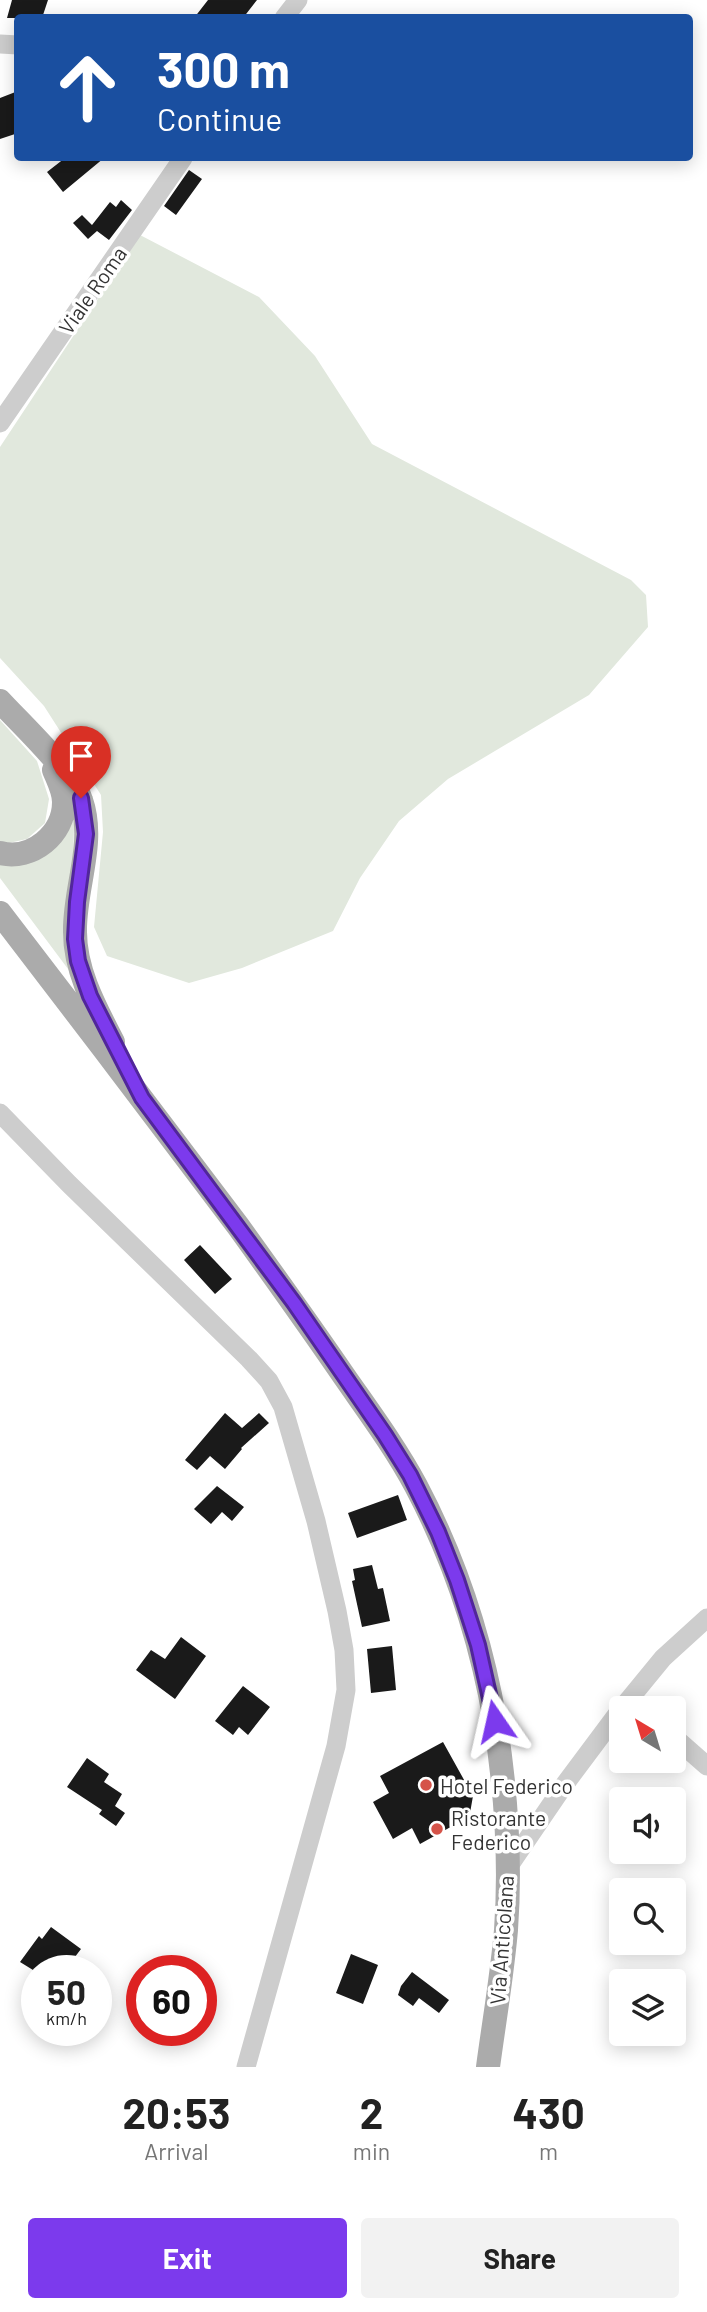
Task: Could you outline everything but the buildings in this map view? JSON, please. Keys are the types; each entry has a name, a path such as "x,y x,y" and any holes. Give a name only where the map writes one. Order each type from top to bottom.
{"main road":[{"path":"0,701 56,762 77,790 86,820 75,929 78,961 97,1011 142,1098"},
{"path":"0,853 23,854 38,848 51,836 61,818 63,794 44,751"},
{"name":"Via Anticolana","path":"0,913 294,1303 402,1462 430,1516 463,1597 487,1683 502,1774 506,1869 504,1944 488,2067"}],"street":[{"path":"287,14 298,0"},
{"name":"Viale Roma","path":"0,423 181,161"},
{"path":"0,1113 269,1381 283,1407 316,1521 342,1637 346,1678 345,1703 336,1746 246,2067"},
{"path":"634,1696 663,1658 707,1618"},
{"path":"506,1869 565,1784 609,1729"},
{"path":"686,1748 707,1766"}],"shaded area":[{"path":"140,235 259,297 315,356 372,444 631,580 646,595 648,627 589,695 448,779 399,821 360,878 333,931 242,968 189,983 107,956 94,927 103,832 101,795 44,706 0,658 0,447"},
{"path":"0,720 37,761 49,799 45,823 27,839 4,844 0,842"},
{"path":"69,805 74,825 71,973 0,878 0,860 14,863"}],"place":[{"name":"Hotel Federico","path":"426,1785"},
{"name":"Ristorante Federico","path":"437,1829"}],"route":[{"path":"81,798 86,834 75,939 78,961 90,996 142,1098 294,1303 410,1475 438,1532 457,1580 478,1645 495,1721"}]}
